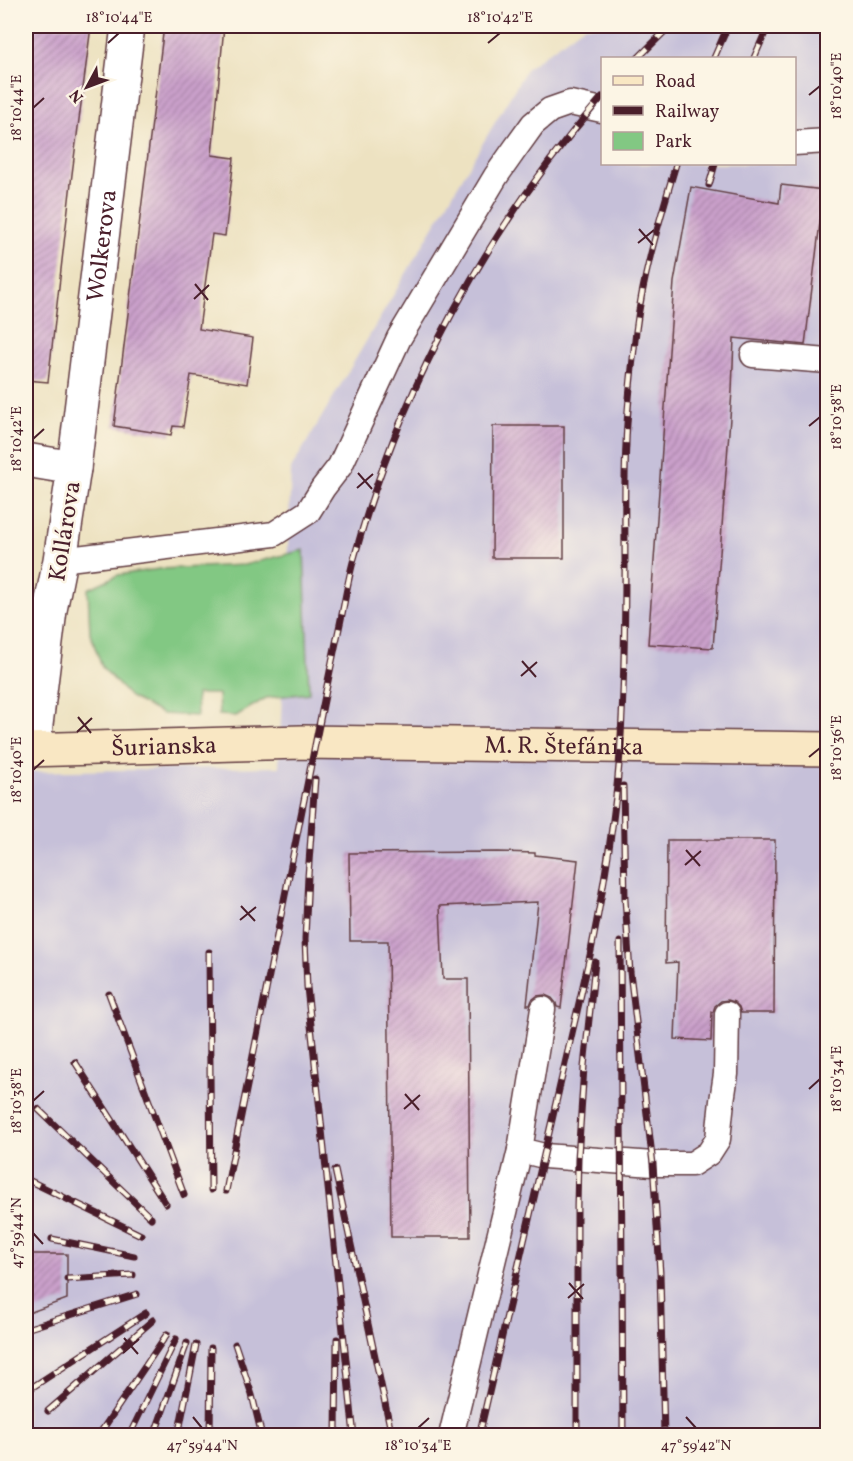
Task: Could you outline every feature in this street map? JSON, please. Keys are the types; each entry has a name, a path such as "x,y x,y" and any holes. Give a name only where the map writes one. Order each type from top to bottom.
{"street":[{"name":"Wolkerova","path":"74,468 128,26"},
{"name":"Kollárova","path":"26,460 74,468 29,749"},
{"name":"Šurianska","path":"29,749 302,742"},
{"name":"M. R. Štefánika","path":"302,742 828,749"}],"lane":[{"path":"60,560 274,534 308,512 340,466 399,338 496,176 533,124 550,110 570,103 601,110"},
{"path":"796,142 828,141"},
{"path":"753,355 828,361"},
{"path":"451,1436 520,1150 543,1009"},
{"path":"520,1150 544,1155 653,1164 692,1164 709,1153 718,1139 726,1074 727,1014"}],"shaded area":[{"path":"584,26 827,26 827,1435 26,1436 26,772 279,767 291,469 527,68"}],"green space":[{"path":"304,550 309,693 266,698 236,716 219,715 218,694 196,694 197,716 162,714 130,697 102,667 90,633 88,589 118,575 159,569 244,565"}],"building":[{"path":"26,26 91,26 48,382 26,380 26,323 33,233 26,232"},
{"path":"164,26 224,26 212,155 234,158 225,236 212,234 199,329 253,338 247,384 191,375 183,427 173,426 171,435 114,426"},
{"path":"781,185 824,190 805,345 734,338 713,648 648,644 674,282 691,187 779,203"},
{"path":"493,426 564,426 564,558 492,558"},
{"path":"667,840 775,840 774,1013 741,1013 734,1002 721,1001 712,1012 711,1041 675,1039 678,962 666,963"},
{"path":"349,853 535,853 535,855 578,860 561,1008 557,1007 552,998 545,995 537,996 530,1005 527,1005 538,902 440,906 443,979 468,979 470,1237 391,1237 388,941 350,941"},
{"path":"26,1254 67,1254 67,1299 26,1314"}],"railway":[{"path":"639,57 670,26"},
{"path":"714,57 728,26"},
{"path":"754,57 768,26"},
{"path":"226,1191 348,581 374,492 423,371 453,312 486,255 522,200 601,98"},
{"path":"479,1436 591,951 608,852 620,753 625,610 625,474 630,388 643,289 676,165"},
{"path":"709,185 715,165"},
{"path":"315,779 305,939 307,987 354,1436"},
{"path":"623,786 625,899 630,972 653,1164 660,1273 664,1436"},
{"path":"620,942 623,1436"},
{"path":"209,952 211,1190"},
{"path":"577,1436 578,1158 584,1067 595,962"},
{"path":"109,994 184,1195"},
{"path":"75,1062 166,1204"},
{"path":"38,1109 151,1218"},
{"path":"335,1170 392,1436"},
{"path":"26,1179 141,1235"},
{"path":"52,1239 134,1256"},
{"path":"67,1279 133,1275"},
{"path":"26,1329 137,1294"},
{"path":"31,1388 146,1313"},
{"path":"48,1411 153,1320"},
{"path":"98,1436 167,1334"},
{"path":"129,1436 176,1339"},
{"path":"336,1436 337,1339"},
{"path":"154,1436 187,1343"},
{"path":"235,1344 252,1395 262,1436"},
{"path":"178,1436 196,1345"},
{"path":"210,1436 211,1348"}]}
